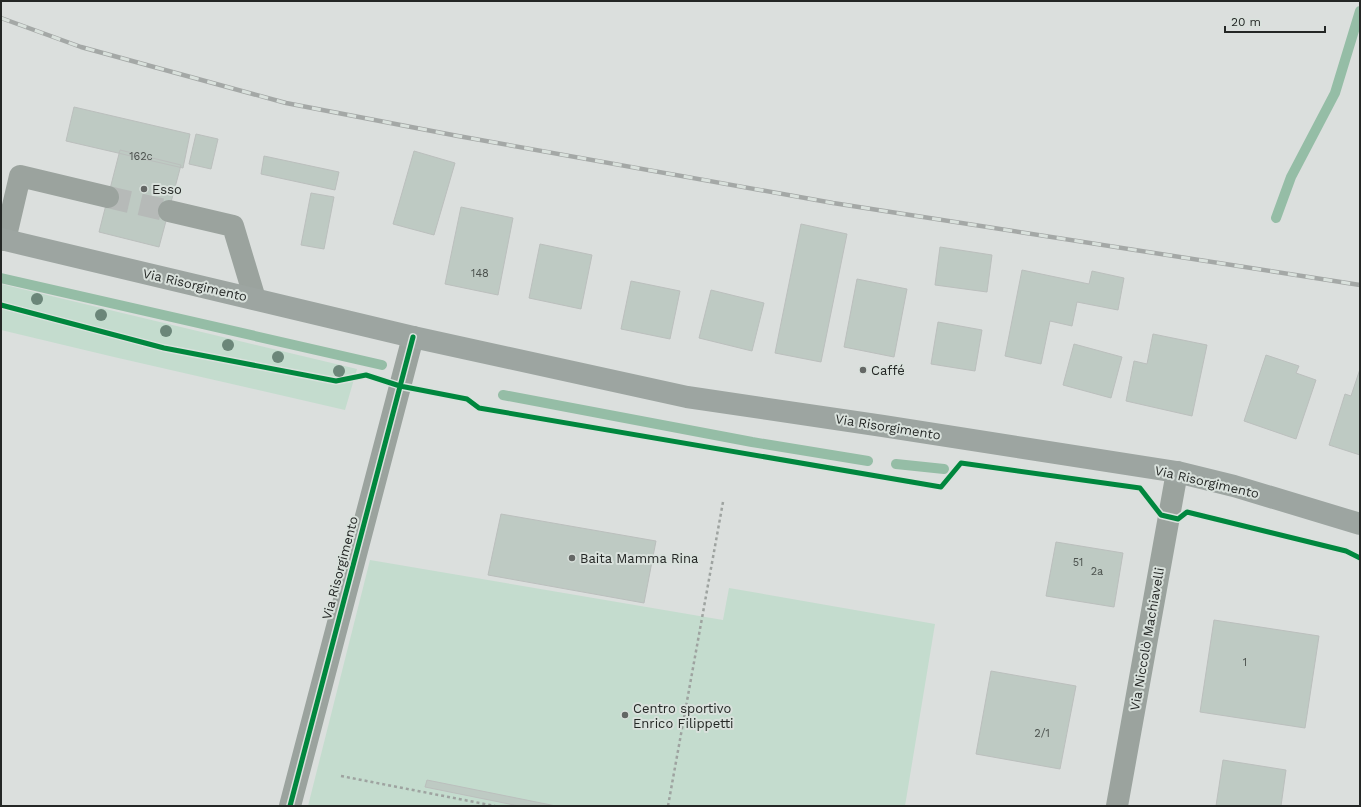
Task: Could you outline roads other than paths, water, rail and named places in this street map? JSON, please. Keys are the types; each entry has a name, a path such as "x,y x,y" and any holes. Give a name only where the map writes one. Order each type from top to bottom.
{"main road":[{"name":"Via Risorgimento","path":"3,239 413,337 687,397 1177,472 1234,486 1360,524"}],"street":[{"path":"3,239 20,176 108,197"},
{"path":"169,212 233,226 255,299"},
{"name":"Via Risorgimento","path":"290,806 413,337"},
{"name":"Via Niccolò Machiavelli","path":"1117,806 1177,472"}],"waterway":[{"path":"1276,218 1291,177 1335,93 1360,11"},
{"path":"1,278 382,365"},
{"path":"503,395 752,442 868,461"},
{"path":"896,464 944,469"}],"tunnel":[{"path":"108,197 169,211"}],"railway":[{"path":"1,18 81,47 286,103 458,136 833,203 1360,285"}],"place":[{"name":"Esso","path":"144,189"},
{"name":"Caffé","path":"863,370"},
{"name":"Baita Mamma Rina","path":"572,558"},
{"name":"Centro sportivo Enrico Filippetti","path":"625,715"}]}
